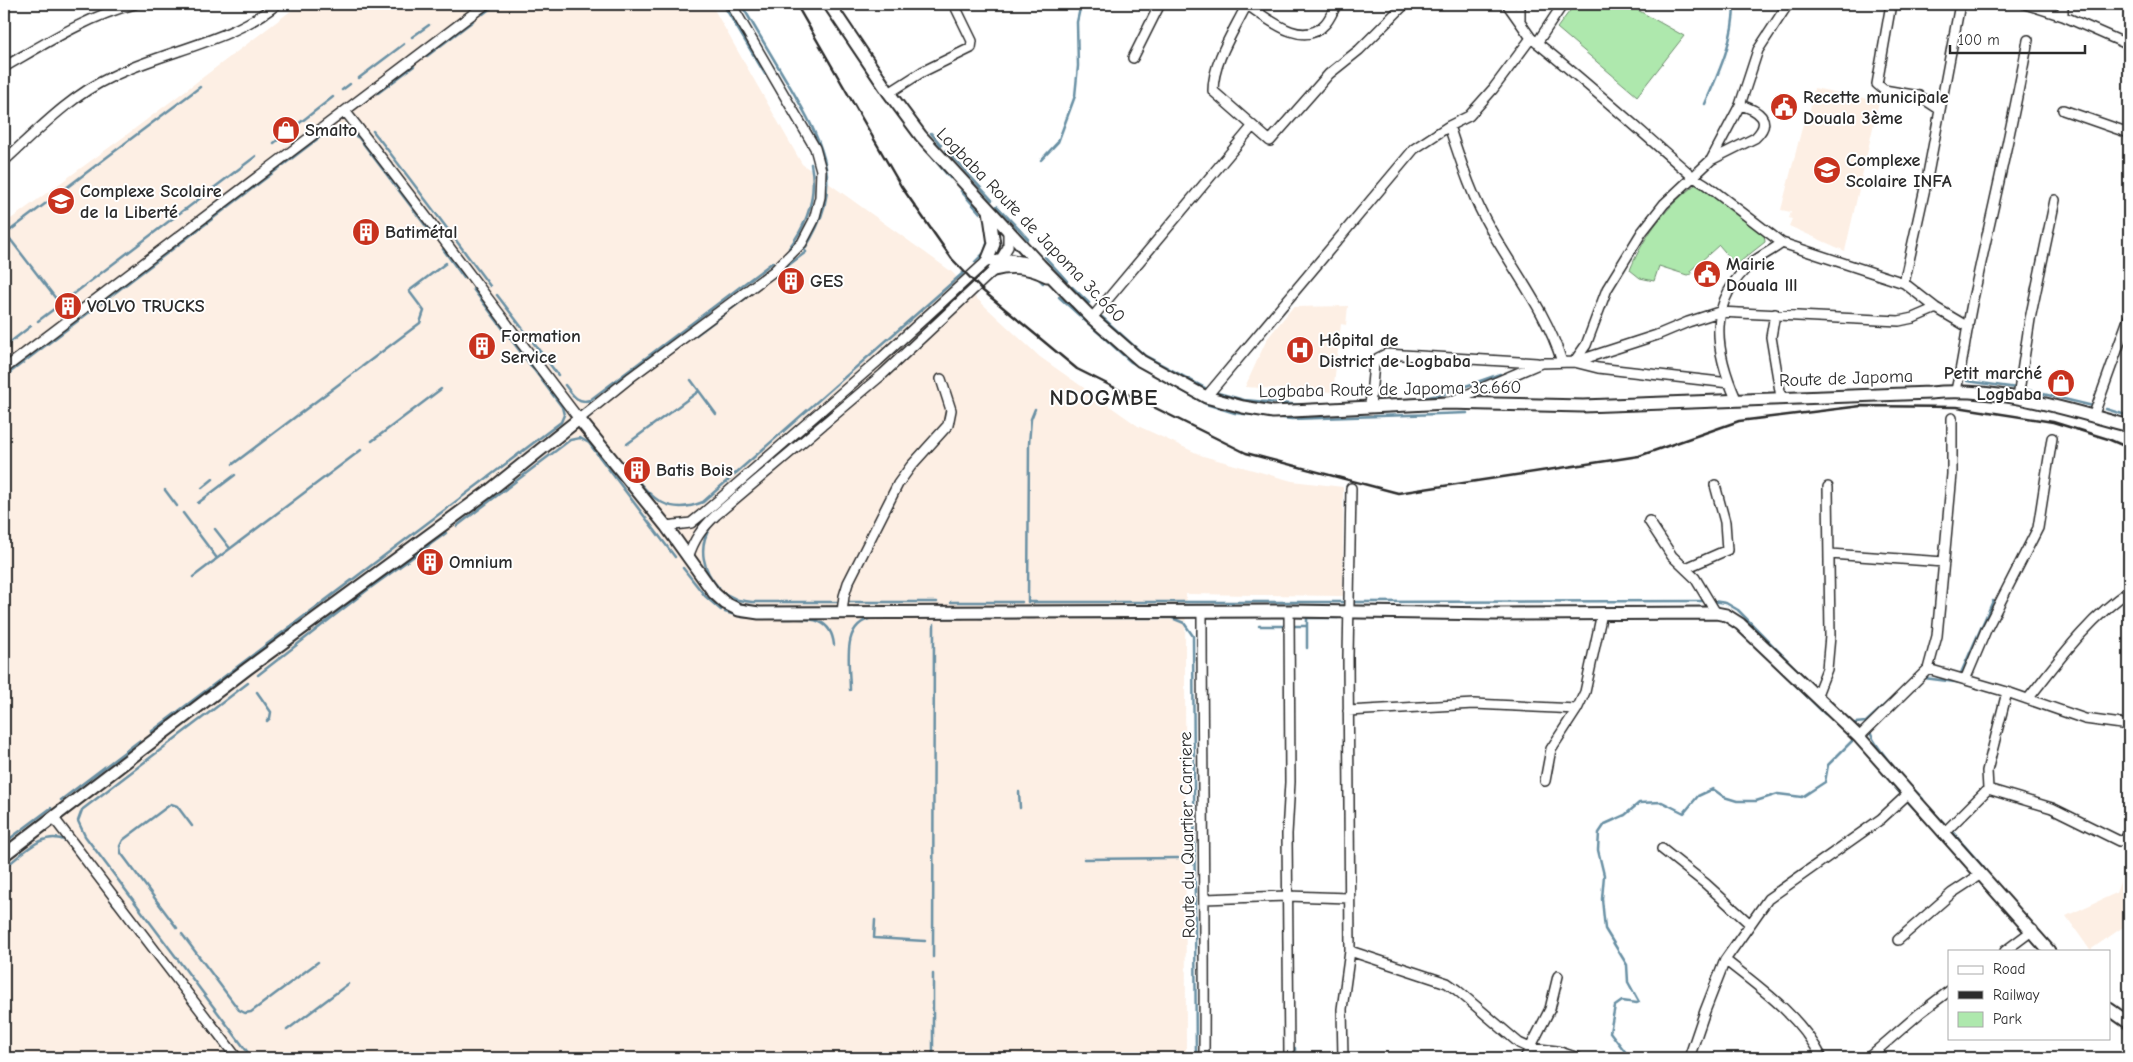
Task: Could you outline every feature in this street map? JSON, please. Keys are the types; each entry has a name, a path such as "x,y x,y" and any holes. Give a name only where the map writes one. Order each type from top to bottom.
{"main road":[{"name":"Logbaba Route de Japoma 3c.660","path":"830,4 889,93 921,136 1040,265 1092,318 1141,361 1206,397 1243,408 1273,412 1447,403 1583,406 1667,404 1736,399"},
{"path":"989,210 994,244 990,266 1021,267 1038,272 1056,281"},
{"name":"Route de Japoma","path":"1736,399 1930,393 1956,390 2018,398 2129,426"},
{"path":"4,855 255,664 489,492 579,419 666,526 714,593 725,603 738,610 759,613 1289,611 1496,614 1716,613 1726,616 1740,624 1859,737 1908,794 2033,930 2048,950"},
{"path":"2110,1010 2129,1023"}],"street":[{"path":"4,65 76,27 116,9 135,4"},
{"path":"4,161 71,102 94,86 155,58 210,41 247,25 277,4"},
{"path":"4,369 486,4"},
{"path":"345,111 414,198 443,240 579,419 631,377 774,271 802,242 814,220 820,197 820,170 815,148 730,4"},
{"path":"889,93 922,72 972,48 972,41 954,4"},
{"path":"1132,58 1160,4"},
{"path":"1337,4 1325,24 1314,32 1300,34 1282,28 1246,4 1218,63 1213,79 1213,92 1270,141 1329,74 1359,50 1405,4"},
{"path":"1507,4 1534,40 1596,90 1624,118 1692,176 1782,244 1904,283 1936,308 1968,327"},
{"path":"1520,4 1520,20"},
{"path":"1206,397 1414,149 1449,126 1470,116 1563,4"},
{"path":"1711,160 1740,105 1758,50 1788,4"},
{"path":"1891,4 1877,84 1884,90 1919,96 1939,109"},
{"path":"1904,283 1927,179 1960,4"},
{"path":"2026,4 2063,16 2129,45"},
{"path":"2063,4 2063,16"},
{"path":"1956,390 1974,295 2018,97 2028,40"},
{"path":"1574,362 1586,345 1607,289 1642,232 1664,204 1711,160 1755,138 1761,133 1763,119 1759,112 1740,105"},
{"path":"2063,110 2129,133"},
{"path":"1449,126 1471,191 1490,229 1542,314 1554,337 1562,362"},
{"path":"1092,318 1252,127"},
{"path":"2018,398 2030,319 2055,200"},
{"path":"666,526 691,523 878,361 990,266 1002,259 1009,242 1008,230"},
{"path":"1736,399 1724,369 1719,342 1719,312 1732,285 1753,262 1782,244"},
{"path":"1002,259 1040,265"},
{"path":"688,558 699,531 883,374 990,266"},
{"path":"1574,362 1657,335 1719,312 1899,321 1913,318 1936,308"},
{"path":"1774,314 1771,338 1781,397"},
{"path":"2093,417 2129,318"},
{"path":"1370,406 1374,364 1378,358 1386,354 1541,363 1574,362 1598,368 1729,383"},
{"path":"1447,403 1541,363"},
{"path":"842,612 848,583 898,484 911,466 948,425 951,410 941,379"},
{"path":"1859,737 1928,669 1937,636 1952,474 1952,418"},
{"path":"1965,680 1986,630 2038,528 2052,438"},
{"path":"1686,568 1727,550 1725,522 1715,485"},
{"path":"1816,696 1827,669 1830,554 1828,487"},
{"path":"1343,1058 1342,1009 1350,951 1348,710 1352,488"},
{"path":"1650,521 1672,556 1695,578 1716,613"},
{"path":"1830,554 1944,562"},
{"path":"2028,699 2080,634 2108,606 2129,591"},
{"path":"1289,611 1289,1058"},
{"name":"Route du Quartier Carriere","path":"1202,612 1202,833 1205,899 1204,1058"},
{"path":"1545,781 1551,749 1577,709 1585,692 1602,613"},
{"path":"1928,669 2092,720 2129,725"},
{"path":"1944,833 1988,789 1987,771 2007,692"},
{"path":"1348,710 1474,704 1577,709"},
{"path":"1988,789 2052,808 2119,841 2125,840 2129,832"},
{"path":"1690,1058 1705,1011 1725,960 1768,899 1881,819 1908,794"},
{"path":"53,818 237,1058"},
{"path":"1662,849 1706,884 1750,924"},
{"path":"1898,940 1952,894 1981,874"},
{"path":"1205,899 1288,896 1349,898"},
{"path":"2006,950 2033,930"},
{"path":"1350,951 1447,983 1458,990 1520,1043 1530,1048 1557,1051 1578,1058"},
{"path":"1725,960 1790,1014 1814,1043 1822,1058"},
{"path":"1525,1058 1550,1009 1558,976"},
{"path":"1868,1058 1948,992"}],"shaded area":[{"path":"300,4 711,4 802,164 952,272 975,297 1040,357 1138,426 1203,456 1292,481 1343,487 1343,596 1186,594 1186,1058 4,1058 4,224 125,136"},
{"name":"Complexe Scolaire INFA","path":"1814,88 1879,101 1845,251 1789,226 1792,219 1789,218 1791,212 1781,210 1804,120 1809,115"},
{"name":"Hôpital de District de Logbaba","path":"1348,306 1346,325 1341,324 1333,392 1245,387 1267,339 1293,307"},
{"path":"2129,858 2129,923 2090,950 2066,916 2116,893"}],"green space":[{"path":"1575,4 1627,4 1684,36 1637,96 1557,28"},
{"path":"1699,182 1709,188 1728,208 1764,233 1765,242 1736,265 1719,245 1690,271 1692,274 1687,275 1659,266 1654,281 1640,278 1630,270 1642,245 1667,210"}],"waterway":[{"path":"483,14 496,4"},
{"path":"723,4 765,74"},
{"path":"741,4 804,111 822,150 826,168 827,187 824,207 817,227 804,250 806,252 778,273"},
{"path":"1041,160 1058,142 1075,96 1078,66 1077,22 1081,4"},
{"path":"1705,104 1729,43 1734,4"},
{"path":"427,56 473,21"},
{"path":"412,37 429,25"},
{"path":"359,78 404,44"},
{"path":"378,93 414,66"},
{"path":"342,90 350,84"},
{"path":"124,144 200,87"},
{"path":"297,125 333,97"},
{"path":"331,131 345,130 359,138 435,238"},
{"path":"373,131 490,286"},
{"path":"274,143 286,133"},
{"path":"931,133 941,145"},
{"path":"4,377 324,134"},
{"path":"25,219 123,145"},
{"path":"946,150 992,200"},
{"path":"186,209 256,156"},
{"path":"933,158 950,178"},
{"path":"789,248 806,219 812,198 813,175 811,164"},
{"path":"961,191 980,213"},
{"path":"997,206 1017,227"},
{"path":"67,299 185,209"},
{"path":"24,220 8,232 7,235 60,304"},
{"path":"1018,228 1028,239"},
{"path":"975,262 984,253 988,241"},
{"path":"443,249 464,278"},
{"path":"1045,257 1058,271"},
{"path":"565,385 578,399 582,401 590,400 773,262"},
{"path":"233,464 420,323 424,311 409,291 446,263"},
{"path":"1059,272 1067,281"},
{"path":"632,473 654,497 671,506 691,506 703,502 963,273"},
{"path":"1037,277 1043,283"},
{"path":"1072,287 1089,303"},
{"path":"151,732 561,422 564,415 562,407 473,289"},
{"path":"497,295 558,375"},
{"path":"1059,297 1131,362 1206,404 1235,413 1292,419 1467,413"},
{"path":"695,336 746,298"},
{"path":"38,321 66,300"},
{"path":"1102,317 1144,355 1209,390"},
{"path":"4,347 31,326"},
{"path":"1419,399 1443,394 1500,374"},
{"path":"691,380 716,414"},
{"path":"1967,381 2017,388"},
{"path":"372,441 441,389"},
{"path":"2023,389 2093,406"},
{"path":"627,444 699,391"},
{"path":"1214,392 1244,400 1302,405"},
{"path":"1035,409 1031,419 1029,444 1028,602 1347,602"},
{"path":"2106,409 2129,416"},
{"path":"457,526 570,440 580,438 589,443 675,557"},
{"path":"215,560 361,450"},
{"path":"198,503 235,475"},
{"path":"202,488 213,479"},
{"path":"165,490 177,506"},
{"path":"183,513 216,557"},
{"path":"711,526 704,542 704,558 709,574 719,588"},
{"path":"215,529 229,547"},
{"path":"258,675 366,591 446,533"},
{"path":"193,577 214,561"},
{"path":"683,568 705,596 721,610"},
{"path":"724,593 738,600 752,602 837,602"},
{"path":"1352,602 1705,601"},
{"path":"1713,601 1726,603 1738,610 1810,683"},
{"path":"1961,673 1993,601"},
{"path":"844,602 937,602"},
{"path":"951,602 1022,602"},
{"path":"725,612 742,617 760,618"},
{"path":"850,690 849,647 855,628 863,622 873,618 963,618"},
{"path":"979,618 1022,618"},
{"path":"1026,618 1035,618"},
{"path":"1049,618 1172,618 1184,623 1193,636 1196,1058"},
{"path":"1307,648 1307,618 1338,618"},
{"path":"784,619 809,619 823,624 832,635 834,645"},
{"path":"933,957 934,624"},
{"path":"1259,626 1286,626"},
{"path":"1291,626 1307,626"},
{"path":"1775,665 1825,714"},
{"path":"1924,678 1963,683"},
{"path":"83,809 248,683"},
{"path":"257,692 271,712 270,718 267,721"},
{"path":"1855,723 1866,722 1889,701"},
{"path":"1826,714 1847,733"},
{"path":"1870,730 1884,755 1923,799"},
{"path":"1630,1058 1610,1032 1615,1006 1622,1001 1639,1002 1628,982 1627,965 1605,929 1602,899 1604,875 1598,850 1599,833 1605,824 1625,815 1639,803 1662,802 1684,813 1698,796 1713,789 1724,797 1737,801 1756,801 1778,794 1802,797 1825,782 1828,765 1854,739"},
{"path":"61,800 139,741"},
{"path":"1880,769 1900,793"},
{"path":"1019,792 1020,808"},
{"path":"1907,801 1927,822"},
{"path":"177,928 121,853 120,846 123,840 171,804 177,806 192,826"},
{"path":"4,843 51,808"},
{"path":"1930,808 1944,823"},
{"path":"82,810 78,821 85,836 252,1058"},
{"path":"1951,830 1963,844"},
{"path":"4,868 41,841 49,838 66,841"},
{"path":"1964,845 1984,868"},
{"path":"1084,859 1178,858"},
{"path":"103,889 114,905"},
{"path":"875,920 874,938 925,941"},
{"path":"182,934 239,1010 245,1013 251,1012 318,962"},
{"path":"933,974 933,1058"},
{"path":"287,1030 348,984"},
{"path":"210,1030 231,1058"},
{"path":"1295,1048 1295,1058"}],"railway":[{"path":"796,4 901,186 952,259 982,290 1077,369 1246,453 1398,493 1639,456 1739,421 1861,406 1957,407 2053,422 2108,439 2129,448"}],"place":[{"name":"Recette municipale Douala 3ème","path":"1784,107"},
{"name":"Smalto","path":"286,130"},
{"name":"Complexe Scolaire INFA","path":"1827,170"},
{"name":"Complexe Scolaire de la Liberté","path":"61,201"},
{"name":"Batimétal","path":"366,232"},
{"name":"Mairie Douala lll","path":"1707,274"},
{"name":"GES","path":"791,281"},
{"name":"VOLVO TRUCKS","path":"68,306"},
{"name":"Formation Service","path":"482,346"},
{"name":"Hôpital de District de Logbaba","path":"1300,350"},
{"name":"Petit marché Logbaba","path":"2061,383"},
{"name":"Batis Bois","path":"637,470"},
{"name":"Omnium","path":"430,562"}],"district":[{"name":"NDOGMBE","path":"1104,397"}]}
